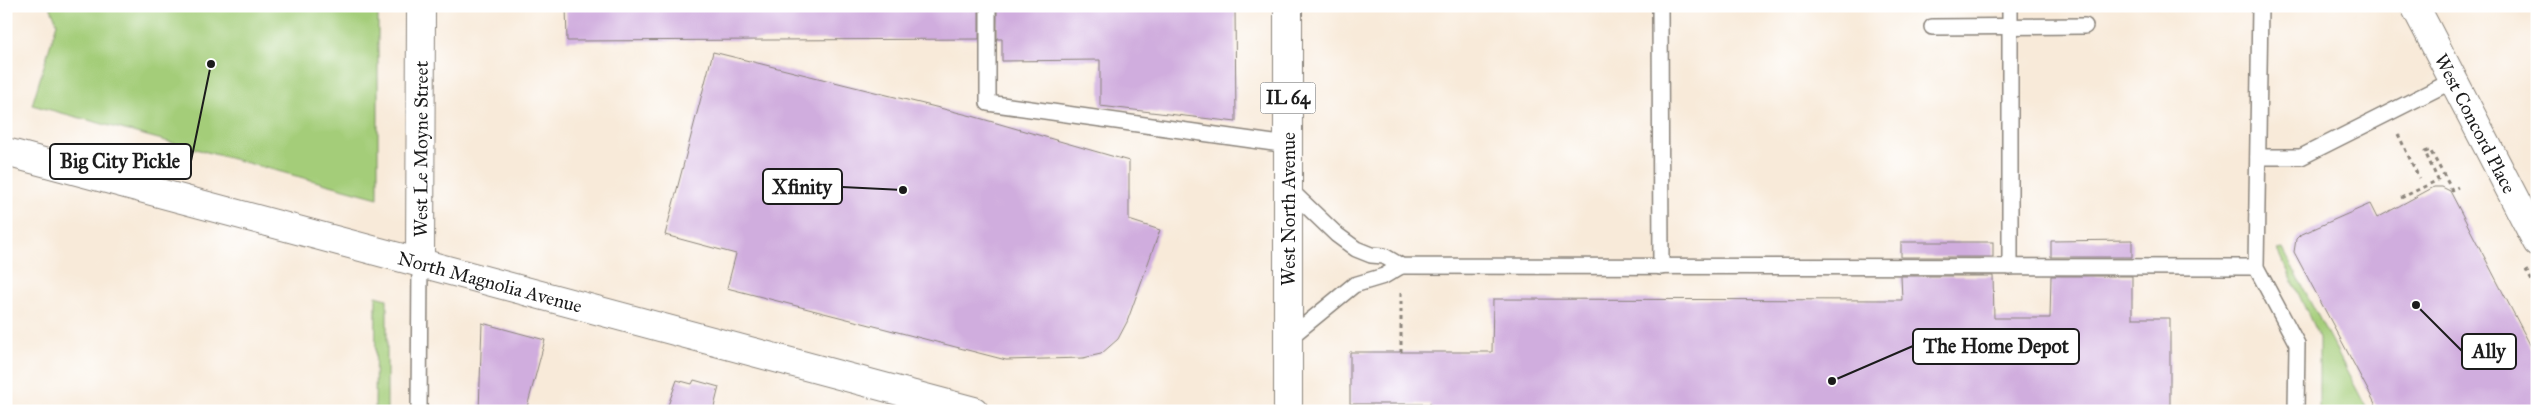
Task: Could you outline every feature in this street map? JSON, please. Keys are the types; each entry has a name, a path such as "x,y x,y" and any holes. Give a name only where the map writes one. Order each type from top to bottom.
{"street":[{"name":"West Le Moyne Street","path":"420,262 421,6"},
{"name":"West North Avenue","path":"1288,6 1288,411"},
{"name":"West Concord Place","path":"2415,6 2537,242"},
{"name":"North Magnolia Avenue","path":"6,152 974,411"}],"lane":[{"path":"988,6 988,103 1288,145"},
{"path":"1660,6 1661,267"},
{"path":"2010,6 2010,267"},
{"path":"2260,6 2256,267 2297,344 2296,411"},
{"path":"1932,27 2085,26"},
{"path":"2258,158 2301,157 2454,80"},
{"path":"1288,189 1337,235 1356,249 1371,255 1384,256 1401,266 2256,267"},
{"name":"West Le Moyne Street","path":"419,411 420,262"},
{"path":"1288,339 1354,285 1384,276 1401,266"}],"path":[{"path":"2404,131 2398,134 2419,178"},
{"path":"2401,198 2438,180 2424,152 2430,150 2452,190 2458,187"},
{"path":"1401,292 1402,352"}],"green space":[{"path":"50,6 378,6 378,198 32,105 57,23"},
{"path":"2283,249 2368,411 2319,411 2319,338 2278,250"},
{"path":"376,296 387,299 387,411 375,411"}],"building":[{"path":"566,6 979,6 979,39 567,41"},
{"path":"997,6 1235,6 1236,122 1100,106 1100,60 1002,61 1002,39 997,39"},
{"path":"713,52 972,116 1129,161 1129,220 1160,230 1127,322 1118,339 1101,354 1083,358 1006,360 727,288 736,254 665,235"},
{"path":"2434,187 2442,187 2450,191 2537,358 2537,411 2379,411 2294,252 2296,239 2300,235 2370,204 2377,218"},
{"path":"2132,240 2132,257 2051,257 2051,241"},
{"path":"1901,242 1993,242 1993,257 1901,257"},
{"path":"1901,276 1993,276 1994,318 2050,318 2051,276 2132,276 2132,318 2170,318 2170,411 1431,411 1431,404 1350,404 1350,352 1492,352 1493,299 1902,300"},
{"path":"482,323 545,340 526,411 479,411"},
{"path":"677,380 692,384 694,380 719,387 713,411 666,411"}],"place":[{"name":"Big City Pickle","path":"211,64"},
{"name":"Xfinity","path":"903,190"},
{"name":"Ally","path":"2416,305"},
{"name":"The Home Depot","path":"1832,381"}]}
